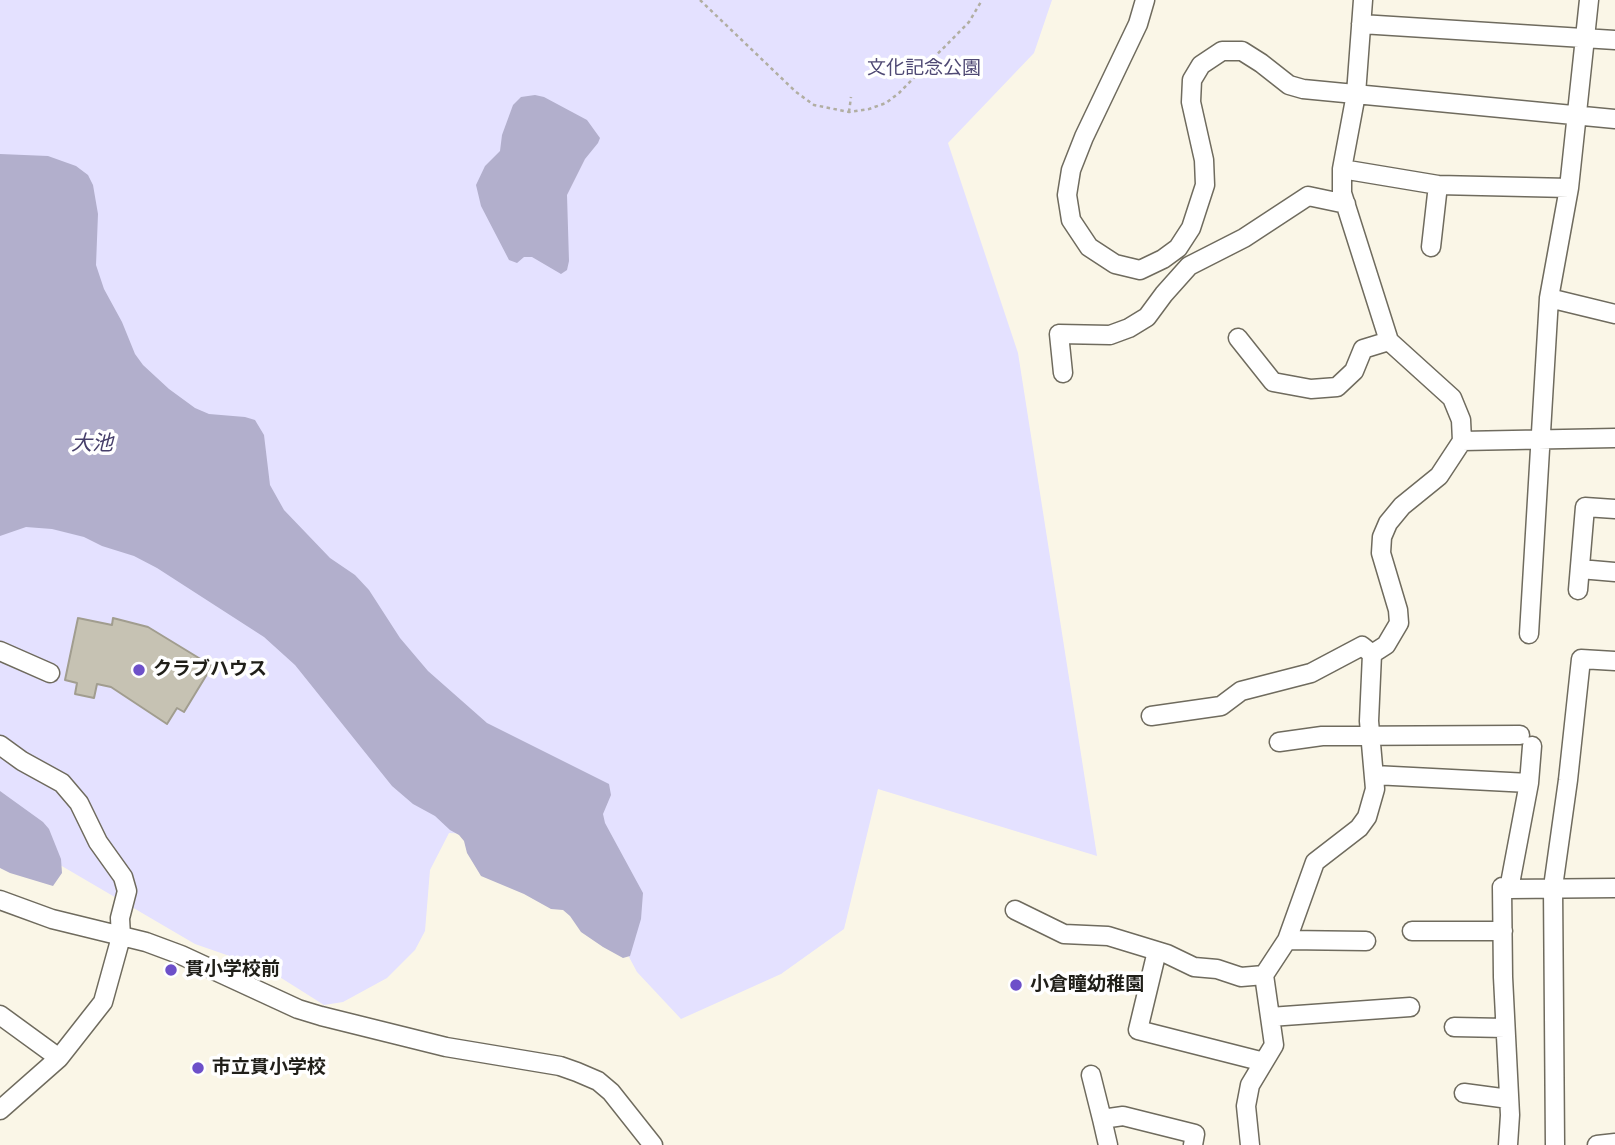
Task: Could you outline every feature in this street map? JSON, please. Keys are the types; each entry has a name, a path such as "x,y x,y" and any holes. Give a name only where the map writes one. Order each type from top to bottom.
{"street":[{"path":"1145,0 1138,24 1084,137 1071,170 1067,195 1071,220 1089,247 1115,264 1140,270 1178,248 1188,233 1205,184 1204,160 1191,102 1192,80 1201,65 1222,51 1242,51 1289,85 1303,89 1615,119"},
{"path":"1363,0 1356,94 1342,169 1342,193 1389,341 1452,398 1461,420 1462,441 1439,476 1402,506 1388,523 1382,537 1381,553 1398,610 1399,623 1386,645 1373,654"},
{"path":"1529,634 1549,298 1569,188 1589,0"},
{"path":"1361,24 1615,40"},
{"path":"1342,169 1438,185 1569,188"},
{"path":"1431,247 1438,185"},
{"path":"1063,373 1059,334 1110,335 1129,328 1147,317 1189,266 1244,238 1308,196 1346,204"},
{"path":"1188,233 1208,257"},
{"path":"1549,298 1615,314"},
{"path":"1238,338 1273,382 1311,389 1337,387 1354,371 1363,349 1389,341"},
{"path":"1462,441 1615,438"},
{"path":"1578,590 1585,507 1615,509"},
{"path":"1580,569 1615,572"},
{"path":"1151,716 1221,706 1241,691 1311,673 1362,646 1373,654"},
{"path":"0,651 50,673"},
{"path":"1250,1145 1246,1106 1250,1084 1274,1045 1264,975 1287,940 1315,862 1359,828 1367,817 1375,789 1370,734 1373,654"},
{"path":"1555,1145 1553,887 1581,659 1615,661"},
{"path":"1279,742 1322,736 1370,734 1526,741 1529,783 1509,889"},
{"path":"0,744 22,761 62,783 79,803 99,842 123,877 127,891 120,918 121,937 103,1002 59,1058 0,1110"},
{"path":"1374,775 1529,783"},
{"path":"1508,1145 1510,1099 1505,1028 1503,887 1615,888"},
{"path":"0,900 52,919 146,942 181,955 298,1009 321,1016 446,1047 560,1066 577,1072 611,1092 653,1145"},
{"path":"1015,910 1064,934 1108,936 1157,950 1194,967 1217,969 1241,977 1264,975"},
{"path":"1412,931 1503,931"},
{"path":"1287,940 1366,941"},
{"path":"1157,950 1138,1030 1264,1062"},
{"path":"1270,1017 1410,1007"},
{"path":"0,1015 59,1058"},
{"path":"1454,1027 1505,1028"},
{"path":"1091,1074 1108,1145"},
{"path":"1464,1093 1510,1099"},
{"path":"1102,1119 1123,1116 1195,1134 1193,1145"},
{"path":"1597,1145 1615,1143"}],"path":[{"path":"702,1 796,92 814,105 849,111 870,109 886,103 899,93 970,22 982,0"},
{"path":"849,111 851,97"}],"green space":[{"name":"文化記念公園","path":"0,0 1052,0 1034,53 948,143 1018,353 1097,856 878,789 844,929 781,974 681,1019 637,972 595,893 474,834 449,833 430,870 425,931 415,950 387,978 343,1002 324,1005 267,969 195,944 2,831"}],"water":[{"path":"535,95 587,120 600,138 585,159 567,195 569,261 567,270 561,274 532,257 524,257 517,263 509,260 481,206 476,185 485,166 500,151 502,135 513,105 521,97"},
{"name":"大池","path":"0,154 48,156 76,166 88,175 93,185 98,214 96,265 104,289 135,354 169,389 195,408 209,414 255,420 264,435 270,485 284,510 330,558 355,575 369,590 400,638 428,671 487,723 609,784 611,795 603,814 605,823 643,893 641,919 630,956 623,958 581,932 563,910 551,909 481,876 459,835 435,816 413,804 392,786 295,665 264,637 134,556 84,537 52,529 26,527 0,536"},
{"path":"0,791 49,829 61,859 62,873 53,886 0,868"}],"building":[{"name":"クラブハウス","path":"78,618 112,625 113,618 148,627 212,666 184,712 177,708 167,724 111,687 97,684 94,698 75,694 77,683 65,680"}],"place":[{"name":"クラブハウス","path":"139,670"},
{"name":"貫小学校前","path":"171,970"},
{"name":"小倉瞳幼稚園","path":"1016,985"},
{"name":"市立貫小学校","path":"198,1068"}]}
